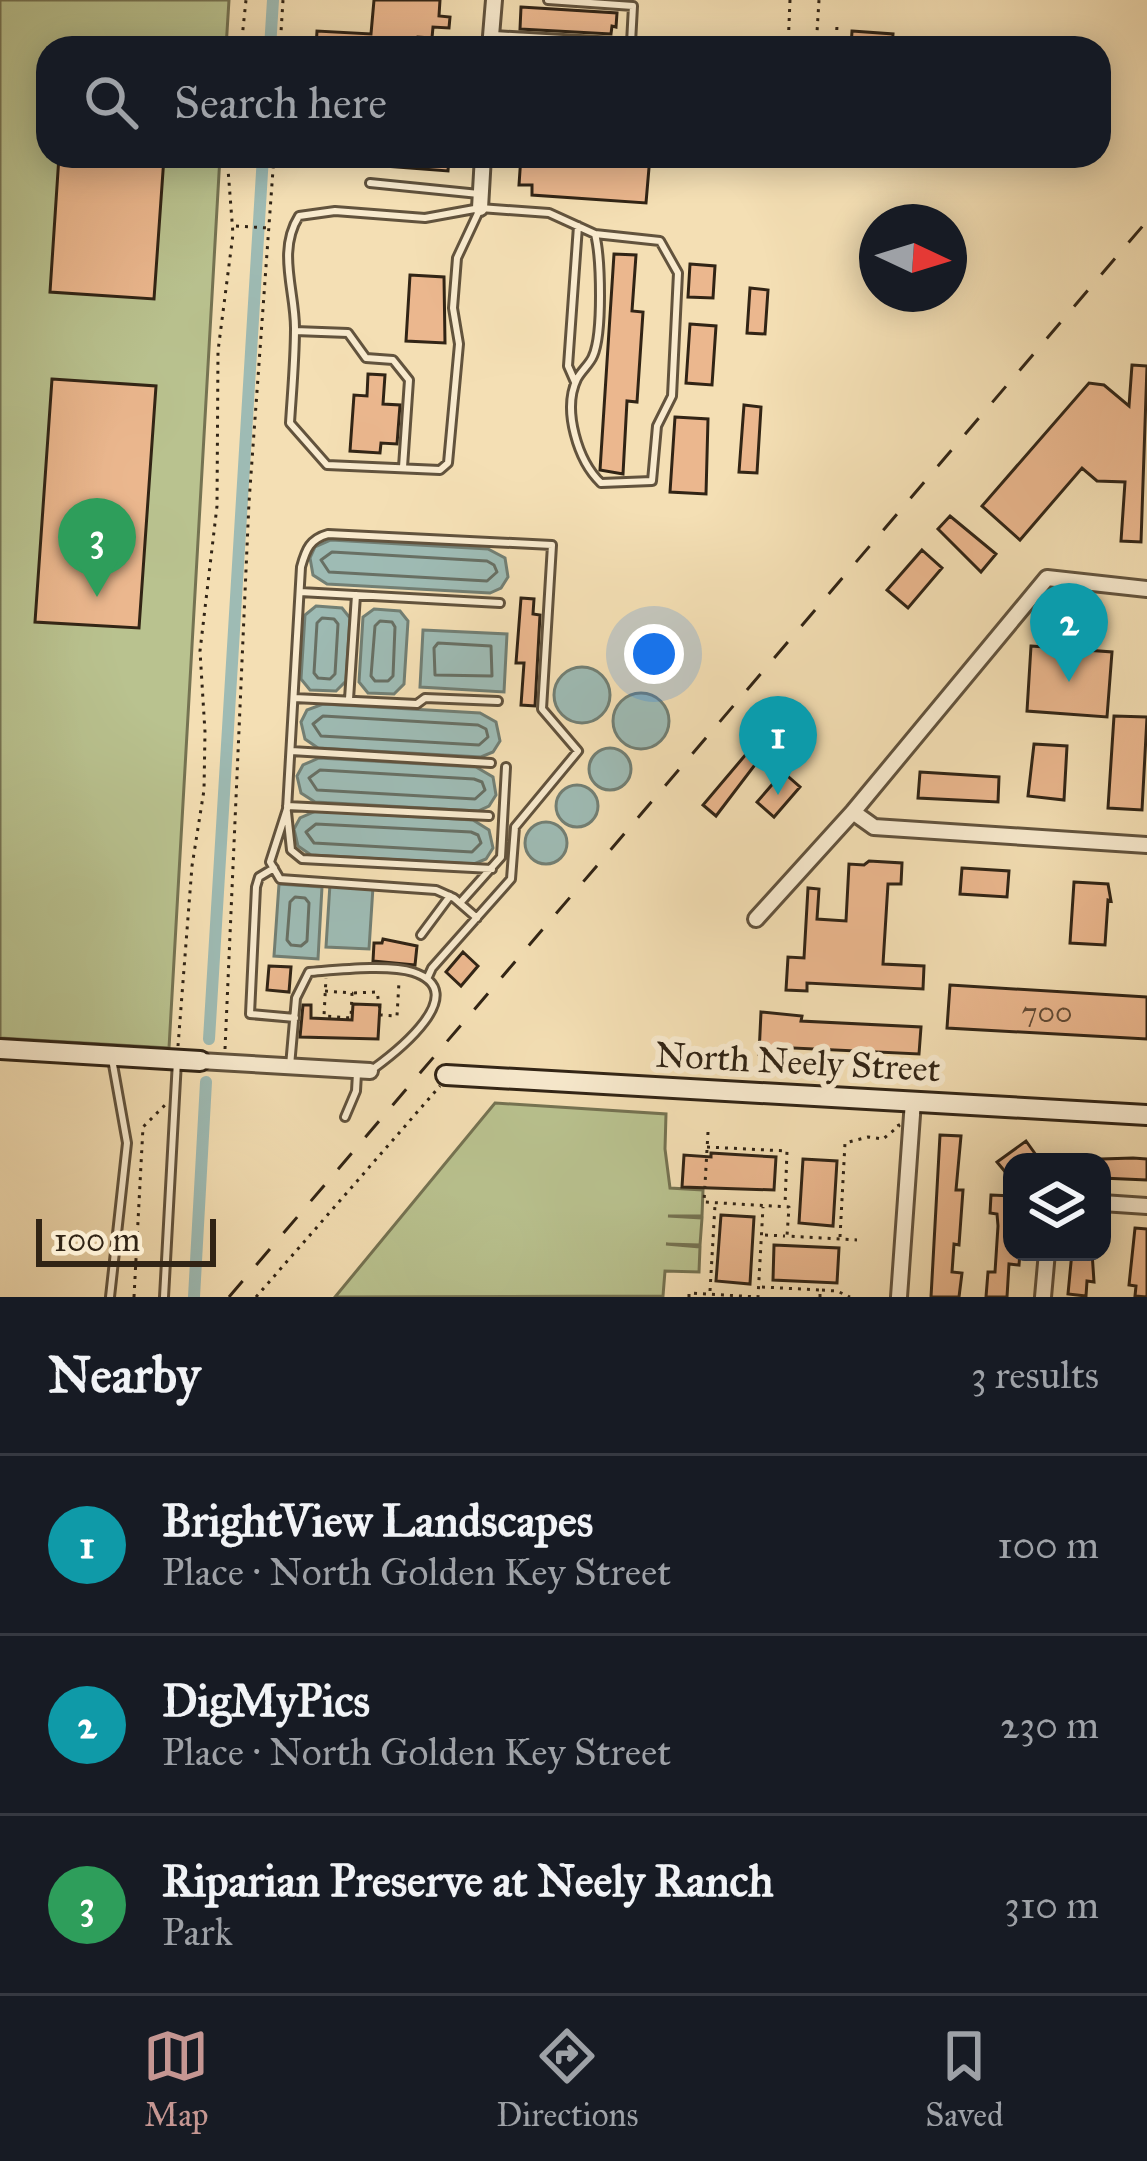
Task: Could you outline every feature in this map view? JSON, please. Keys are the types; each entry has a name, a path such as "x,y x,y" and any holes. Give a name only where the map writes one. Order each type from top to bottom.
{"street":[{"path":"491,36 494,0"},
{"path":"481,201 483,168"},
{"path":"756,919 853,812 1047,578 1147,589"},
{"path":"853,812 874,826"},
{"path":"830,838 874,826 1147,845"},
{"path":"0,1049 363,1070"},
{"name":"North Neely Street","path":"447,1075 1147,1115"},
{"path":"899,1297 913,1101"},
{"path":"1111,1204 1147,1206"},
{"path":"1043,1297 1046,1261"}],"lane":[{"path":"548,0 633,6 631,36"},
{"path":"370,182 549,213 578,226 595,234 660,241 678,273 672,396 656,426 652,481 601,483 587,469 572,420 575,382 568,365 578,226"},
{"path":"481,201 457,257 453,308 459,344 448,463 440,470 328,465 290,423 295,331 289,251 292,228 299,216 335,211 424,218 481,201"},
{"path":"575,382 594,354 601,258 595,234"},
{"path":"295,331 347,333 366,358 393,360 410,380 403,469"},
{"path":"427,979 511,879 515,827 578,751 542,709 552,544 328,534 316,538 306,549 300,592 287,807 291,850 302,859 492,869"},
{"path":"300,592 500,603"},
{"path":"349,701 356,595"},
{"path":"294,698 417,704 425,698 498,701"},
{"path":"291,751 491,763"},
{"path":"460,904 501,857 506,767"},
{"path":"287,807 270,862 280,879 436,890 477,917"},
{"path":"287,807 489,816"},
{"path":"274,868 259,877 256,887 250,1014 295,1018"},
{"path":"421,935 451,896"},
{"path":"290,1066 296,998 309,972 410,970 427,979 435,994 430,1016 402,1048 363,1070 346,1117"},
{"path":"110,1297 127,1143 112,1056"},
{"path":"164,1297 177,1060"}],"path":[{"path":"242,36 246,0"},
{"path":"281,36 283,0"},
{"path":"788,36 790,0"},
{"path":"817,36 819,0"},
{"path":"837,26 837,36"},
{"path":"177,1060 192,866 204,790 206,732 200,651 218,506 218,351 233,226 227,168"},
{"path":"214,1062 273,168"},
{"path":"233,226 270,228"},
{"path":"326,970 324,1016 351,1018 352,993"},
{"path":"367,993 368,982"},
{"path":"325,991 379,993 381,1015 397,1016 399,982"},
{"path":"256,1297 447,1075"},
{"path":"134,1297 142,1146 148,1118 175,1099"},
{"path":"840,1239 845,1143 883,1138 899,1126 897,1122"},
{"path":"708,1132 704,1202 789,1207 787,1236"},
{"path":"707,1147 787,1151 784,1207"},
{"path":"710,1294 715,1203"},
{"path":"689,1297 689,1293 758,1297 764,1206"},
{"path":"761,1234 857,1240"},
{"path":"758,1286 820,1294 837,1291 850,1297"},
{"path":"770,1297 771,1287"}],"green space":[{"path":"0,0 229,0 227,36 36,36 36,168 219,168 169,1048 0,1038"},
{"path":"495,1103 666,1114 670,1188 703,1190 702,1216 668,1216 702,1218 700,1245 666,1244 700,1247 699,1272 665,1271 663,1296 335,1297"}],"water":[{"path":"331,540 488,549 505,558 508,577 490,593 327,584 313,575 310,558 315,547"},
{"path":"316,606 342,608 350,618 346,681 336,691 310,690 301,679 305,615"},
{"path":"374,609 400,611 408,621 404,684 394,694 368,693 359,682 363,617"},
{"path":"423,630 507,634 504,692 420,687"},
{"path":"582,667 602,675 610,695 602,715 582,723 562,715 554,695 562,675"},
{"path":"641,693 661,701 669,721 661,741 641,749 621,741 613,721 621,701"},
{"path":"323,704 480,713 496,722 500,741 493,752 481,757 318,748 305,739 301,722 307,710"},
{"path":"610,748 625,754 631,769 625,784 610,790 595,784 589,769 595,754"},
{"path":"319,758 476,767 493,777 496,795 478,811 315,802 301,793 297,776 303,765"},
{"path":"577,785 592,791 598,806 592,821 577,827 562,821 556,806 562,791"},
{"path":"316,811 473,820 489,830 493,848 486,859 474,864 311,855 298,846 294,829 300,818"},
{"path":"546,822 561,828 567,843 561,858 546,864 531,858 525,843 531,828"},
{"path":"279,884 322,887 318,959 274,956"},
{"path":"330,884 373,887 369,949 326,947"}],"building":[{"path":"374,0 440,0 439,16 450,17 449,28 433,27 432,36 317,36 317,31 371,34"},
{"path":"521,7 617,13 616,27 612,26 611,34 520,29"},
{"path":"852,31 893,34 893,36 852,36"},
{"path":"58,168 163,168 154,299 50,292"},
{"path":"520,168 649,168 646,203 532,195 532,185 519,185"},
{"path":"614,254 636,255 632,311 643,312 637,402 627,401 623,474 600,470"},
{"path":"690,264 715,266 713,298 688,297"},
{"path":"410,275 444,277 445,343 406,341"},
{"path":"750,288 768,290 765,334 747,333"},
{"path":"690,324 716,326 712,385 686,383"},
{"path":"1132,365 1147,366 1141,542 1121,541 1125,482 1097,481 1082,468 1020,540 982,506 1089,383 1104,385 1129,406"},
{"path":"368,374 385,375 383,404 400,405 397,444 381,443 380,453 350,451 354,395 367,396"},
{"path":"52,379 156,386 139,628 35,622"},
{"path":"744,405 761,407 757,473 739,472"},
{"path":"675,417 708,419 706,494 670,492"},
{"path":"950,516 996,554 981,572 938,529"},
{"path":"922,550 942,568 908,608 887,590"},
{"path":"521,598 534,599 533,614 540,615 535,706 521,705 524,663 516,663"},
{"path":"1031,646 1112,652 1107,717 1027,711"},
{"path":"1114,716 1147,717 1142,810 1108,808"},
{"path":"764,733 773,741 716,816 703,805"},
{"path":"1034,744 1067,746 1064,800 1028,796"},
{"path":"783,772 800,787 774,817 757,802"},
{"path":"920,772 999,777 998,802 918,798"},
{"path":"902,863 901,884 888,884 883,964 924,966 923,989 807,983 807,991 786,990 788,957 804,958 808,888 819,889 817,919 846,921 849,864"},
{"path":"962,868 1009,871 1007,897 960,894"},
{"path":"1074,882 1108,884 1111,901 1105,945 1070,943"},
{"path":"383,939 417,946 415,965 373,961 374,943"},
{"path":"463,952 478,966 461,986 446,972"},
{"path":"269,966 291,967 289,992 267,990"},
{"path":"950,985 1147,997 1147,1039 947,1028"},
{"path":"353,1004 380,1005 378,1039 300,1037 303,1005 311,1005 311,1018 352,1020"},
{"path":"761,1012 802,1016 801,1021 921,1027 919,1054 773,1047 772,1055 759,1054"},
{"path":"940,1135 961,1136 956,1190 963,1190 952,1272 962,1273 959,1297 931,1297"},
{"path":"1026,1141 1035,1153 1009,1153"},
{"path":"711,1153 776,1157 774,1190 682,1187 684,1155 711,1157"},
{"path":"803,1159 837,1161 833,1226 799,1223"},
{"path":"1111,1159 1147,1159 1147,1180 1111,1178"},
{"path":"991,1195 1003,1196 1003,1261 1019,1261 1019,1265 1009,1264 1007,1297 986,1297 988,1272 995,1272 998,1226 997,1214 990,1213"},
{"path":"721,1215 754,1217 750,1284 716,1281"},
{"path":"1135,1228 1147,1229 1147,1297 1135,1296 1136,1286 1129,1285"},
{"path":"774,1245 839,1248 837,1283 773,1280"},
{"path":"1071,1261 1093,1261 1094,1282 1087,1281 1086,1296 1068,1294"}],"waterway":[{"path":"271,36 273,0"},
{"path":"209,1039 262,168"},
{"path":"194,1297 206,1082"}],"railway":[{"path":"229,1297 1147,221"}],"place":[{"name":"Riparian Preserve at Neely Ranch","path":"97,597"},
{"name":"DigMyPics","path":"1069,682"},
{"name":"BrightView Landscapes","path":"778,795"}]}
